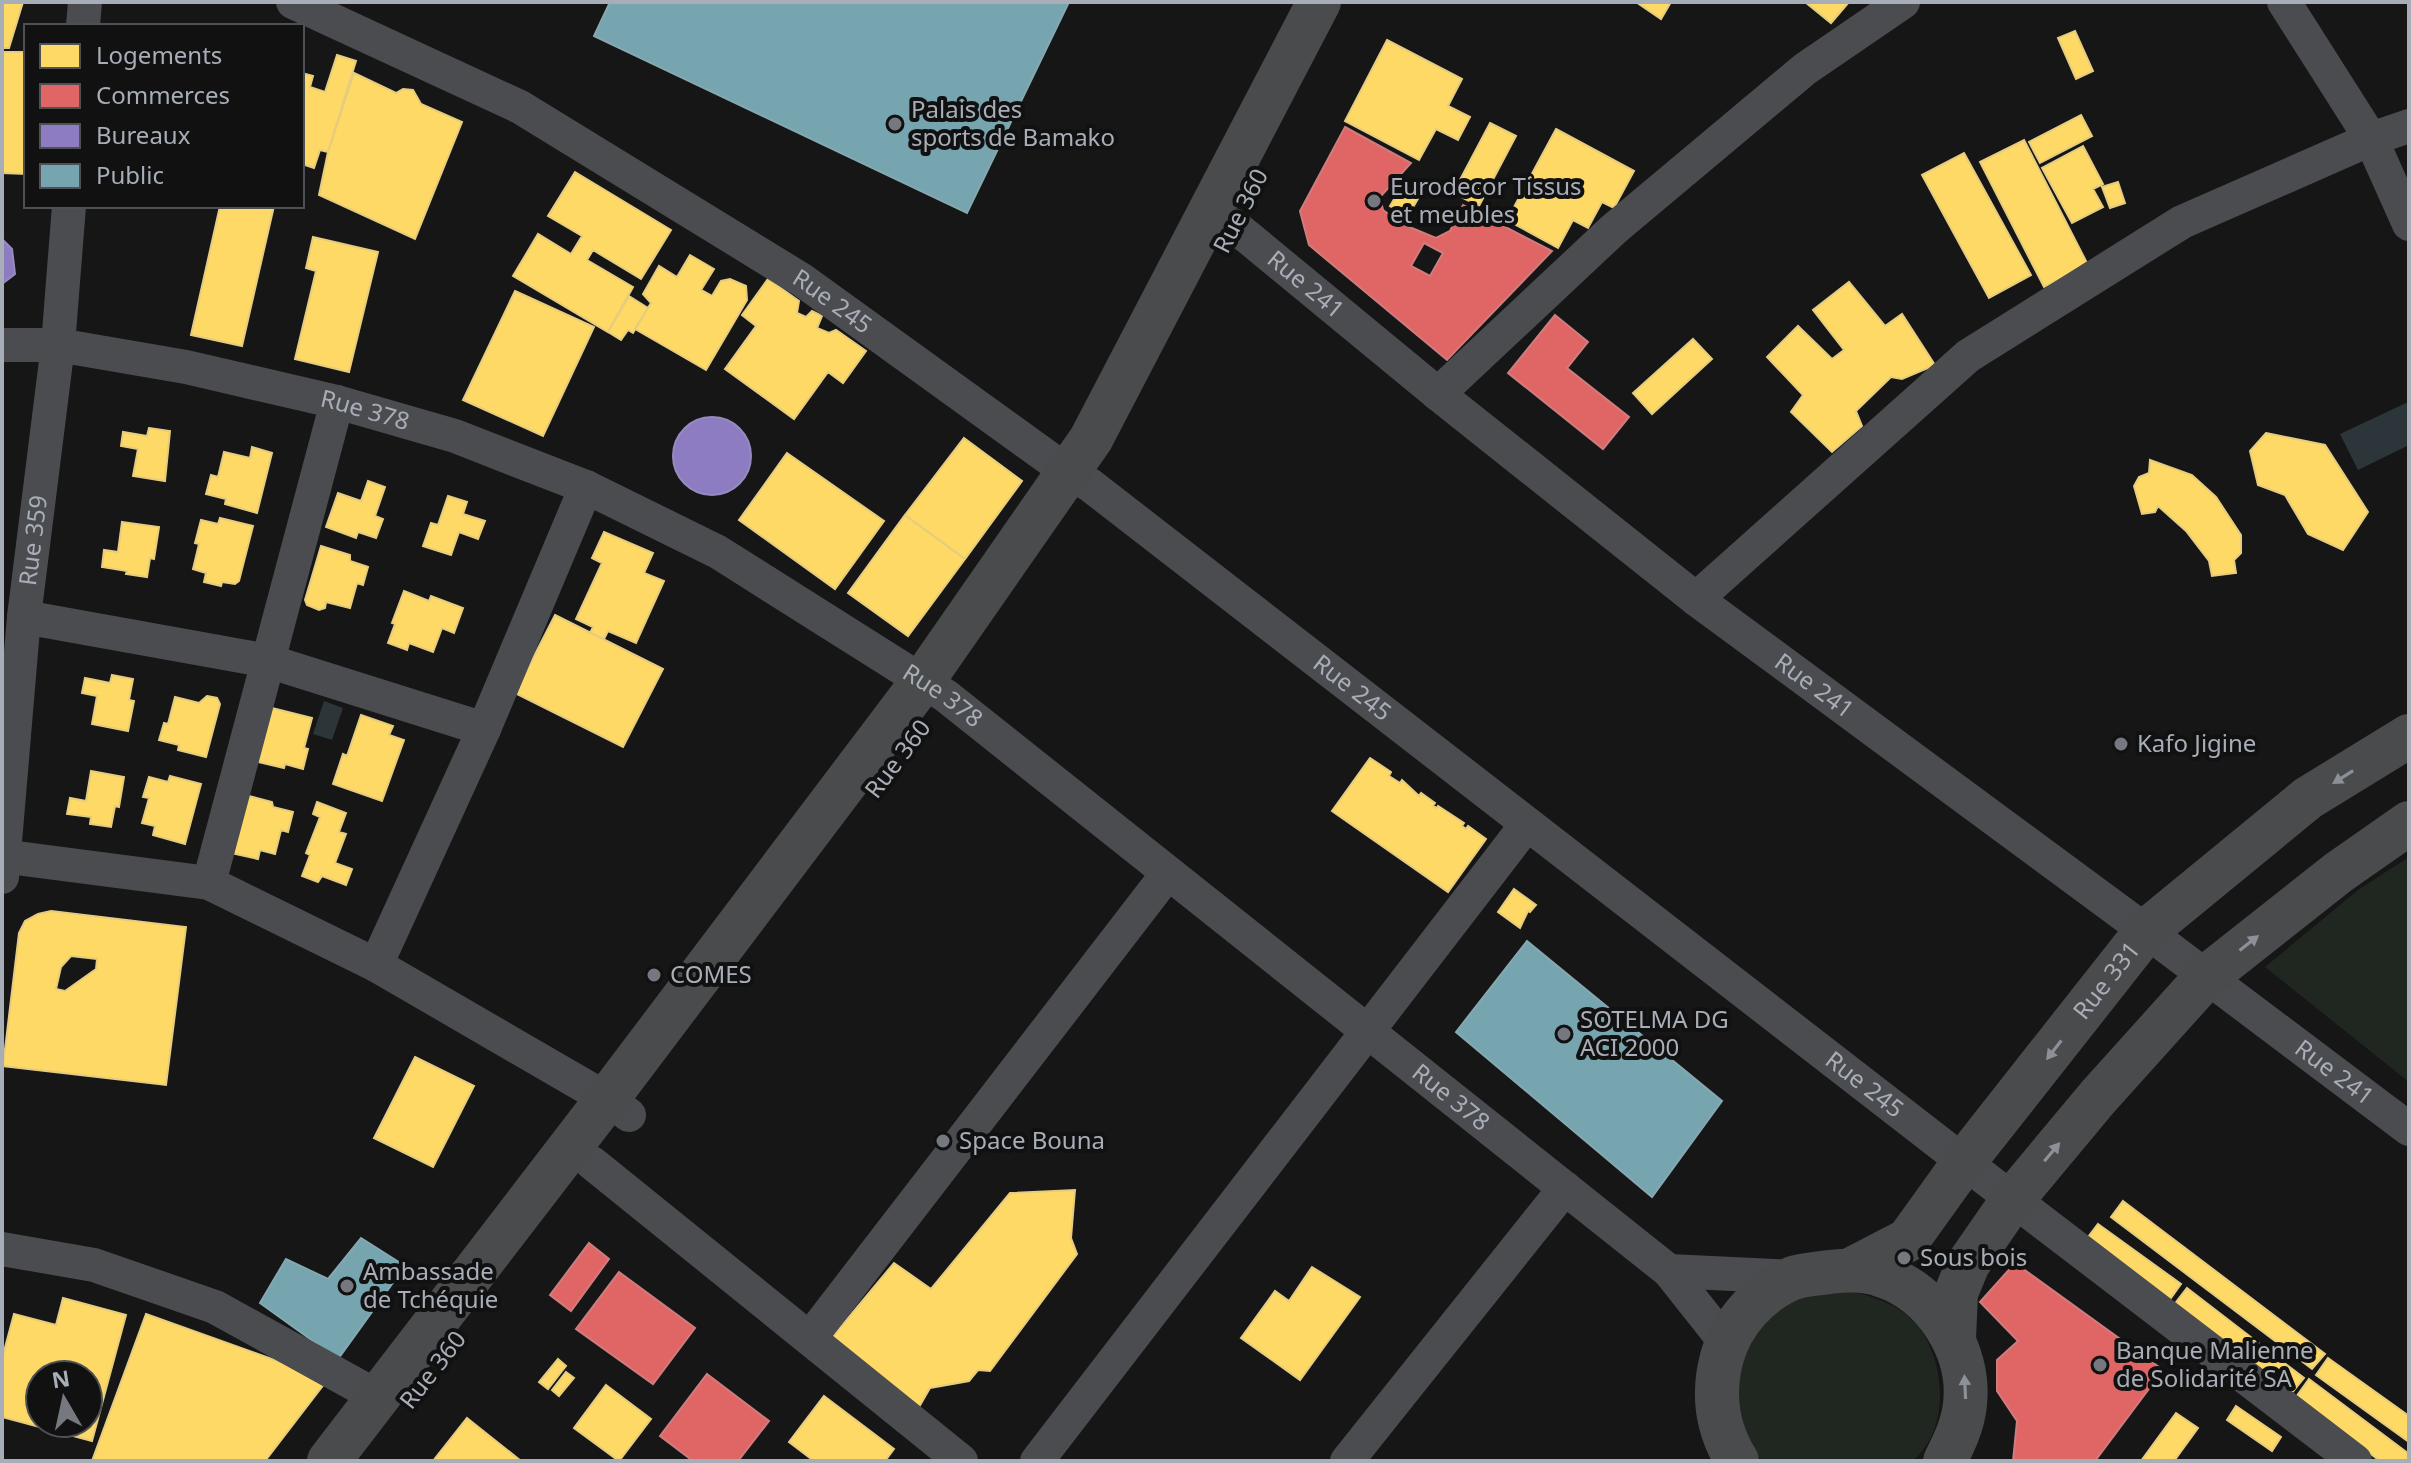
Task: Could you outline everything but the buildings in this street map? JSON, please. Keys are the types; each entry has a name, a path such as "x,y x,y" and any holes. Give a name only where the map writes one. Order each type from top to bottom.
{"main road":[{"path":"1079,479 1091,439 1319,2"},
{"name":"Rue 360","path":"363,1461 592,1163 618,1107 934,689 1079,479 1116,450 1349,2"},
{"name":"Rue 331","path":"1852,1269 1908,1240 1964,1162 2146,931 2308,798 2409,736"},
{"path":"1954,1339 1956,1293 1968,1264 2013,1199 2098,1097 2206,977 2339,872 2409,823"},
{"path":"329,1461 378,1397 618,1107"},
{"path":"1728,1455 1717,1411 1717,1376 1726,1343 1743,1315 1766,1293 1795,1277 1852,1269 1883,1276 1912,1291 1936,1312 1954,1339 1964,1370 1965,1403 1958,1435 1945,1461"}],"street":[{"path":"83,24 85,2"},
{"name":"Rue 245","path":"293,2 533,115 802,280 1079,479 2355,1461"},
{"path":"1438,394 1614,229 1697,159 1805,69 1903,2"},
{"path":"2284,2 2371,139 2409,224"},
{"path":"1696,599 1968,356 2182,222 2371,139 2409,126"},
{"name":"Rue 359","path":"3,863 24,617 58,345 69,208"},
{"name":"Rue 241","path":"1233,225 1438,394 1696,599 2409,1129"},
{"name":"Rue 378","path":"2,345 58,345 186,367 337,402 455,436 586,487 718,552 934,689 1669,1271 1726,1343"},
{"path":"209,883 337,402"},
{"path":"376,965 484,729 586,487"},
{"path":"24,617 268,661 484,729"},
{"path":"1037,1461 1527,824"},
{"path":"3,863 209,883 376,965 618,1107"},
{"path":"810,1338 1168,873"},
{"path":"592,1163 961,1461"},
{"path":"1347,1461 1565,1188"},
{"path":"2,1249 94,1265 215,1307 378,1397"},
{"path":"1669,1271 1795,1277"}],"shaded area":[{"path":"2406,403 2409,405 2409,445 2358,470 2340,434"},
{"path":"324,701 343,708 332,740 313,734"},
{"path":"2409,857 2409,1082 2265,967 2358,890"},
{"path":"1846,1290 1893,1306 1917,1325 1927,1340 1934,1357 1940,1395 1933,1432 1925,1448 1912,1461 1763,1461 1749,1444 1736,1404 1741,1362 1749,1342 1761,1325 1793,1300"}],"place":[{"name":"Palais des sports de Bamako","path":"895,124"},
{"name":"Eurodecor Tissus et meubles","path":"1374,201"},
{"name":"Kafo Jigine","path":"2121,744"},
{"name":"COMES","path":"654,975"},
{"name":"SOTELMA DG ACI 2000","path":"1564,1034"},
{"name":"Space Bouna","path":"943,1141"},
{"name":"Sous bois","path":"1904,1258"},
{"name":"Ambassade de Tchéquie","path":"347,1286"},
{"name":"Banque Malienne de Solidarité SA","path":"2100,1365"}]}
